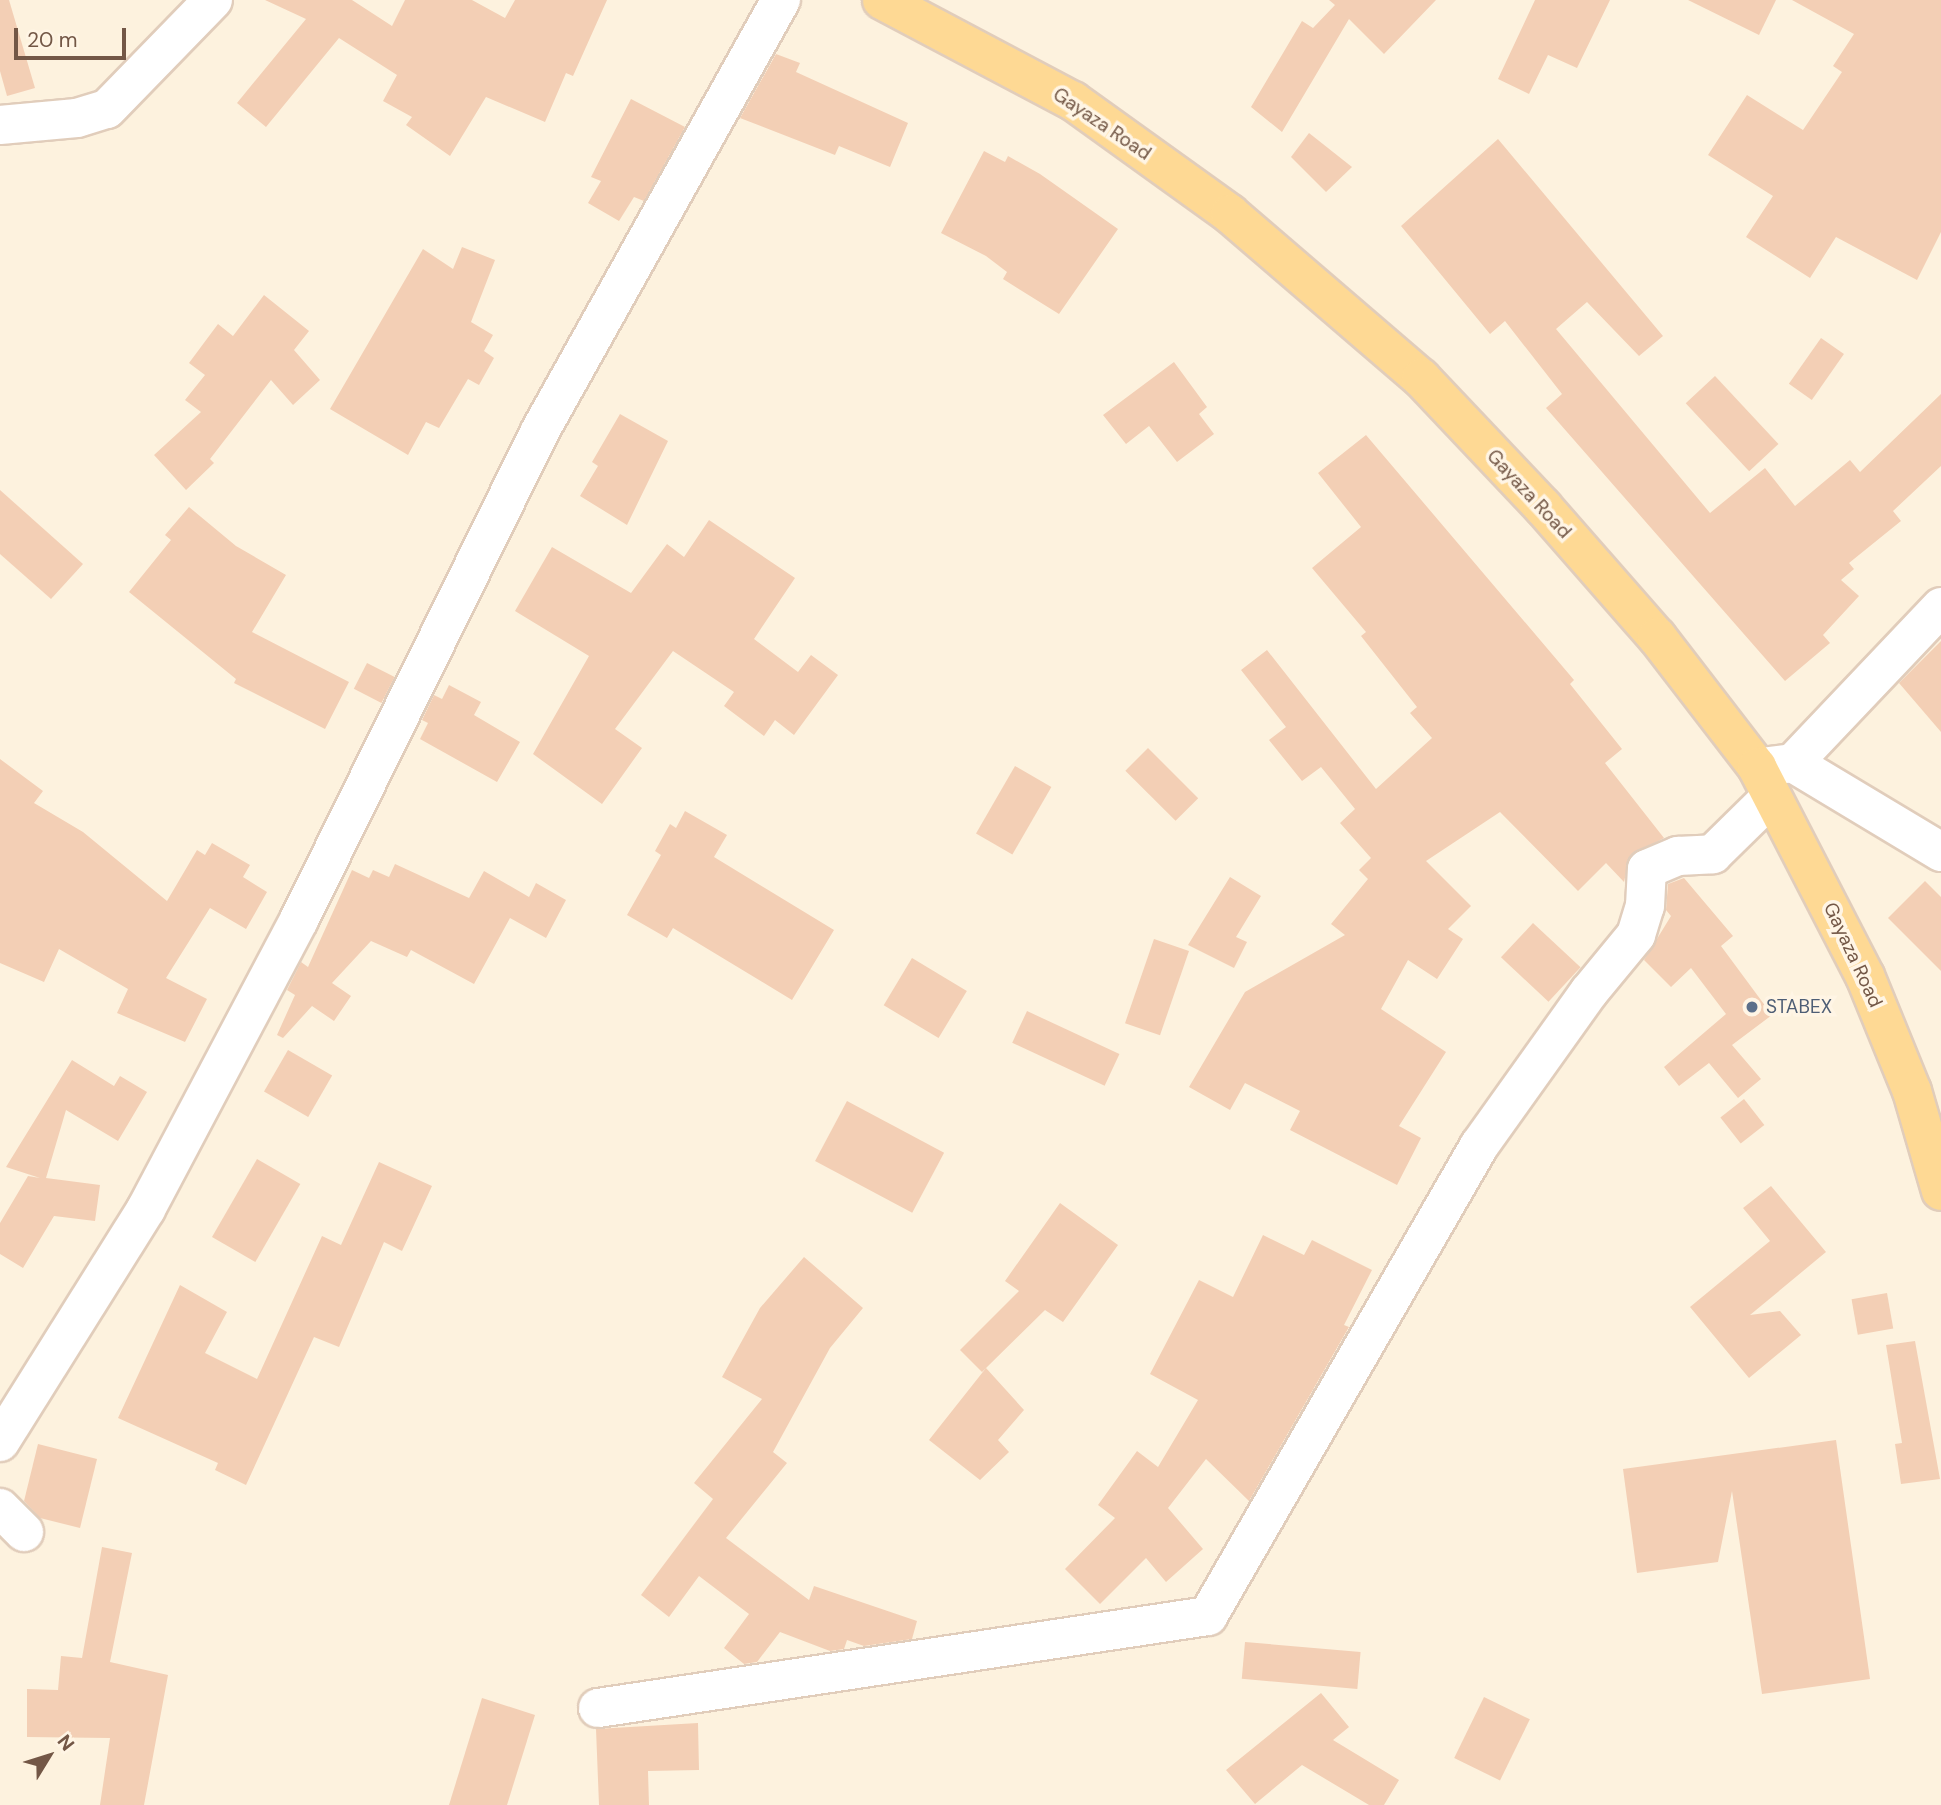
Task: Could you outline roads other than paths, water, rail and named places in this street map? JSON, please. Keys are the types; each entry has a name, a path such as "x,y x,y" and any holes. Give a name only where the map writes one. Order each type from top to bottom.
{"main road":[{"name":"Gayaza Road","path":"882,0 1073,100 1230,214 1421,378 1543,506 1774,776 1866,976 1912,1091 1941,1191"}],"street":[{"path":"0,125 77,118 107,109 145,75 213,0"},
{"path":"0,1442 145,1209 299,920 540,431 782,0"},
{"path":"598,1708 1208,1616 1479,1146 1589,992 1636,935 1645,906 1647,869 1678,856 1713,854 1774,776 1941,607"},
{"path":"1774,776 1941,852"},
{"path":"0,1465 0,1474"}],"place":[{"name":"STABEX","path":"1752,1007"}]}
